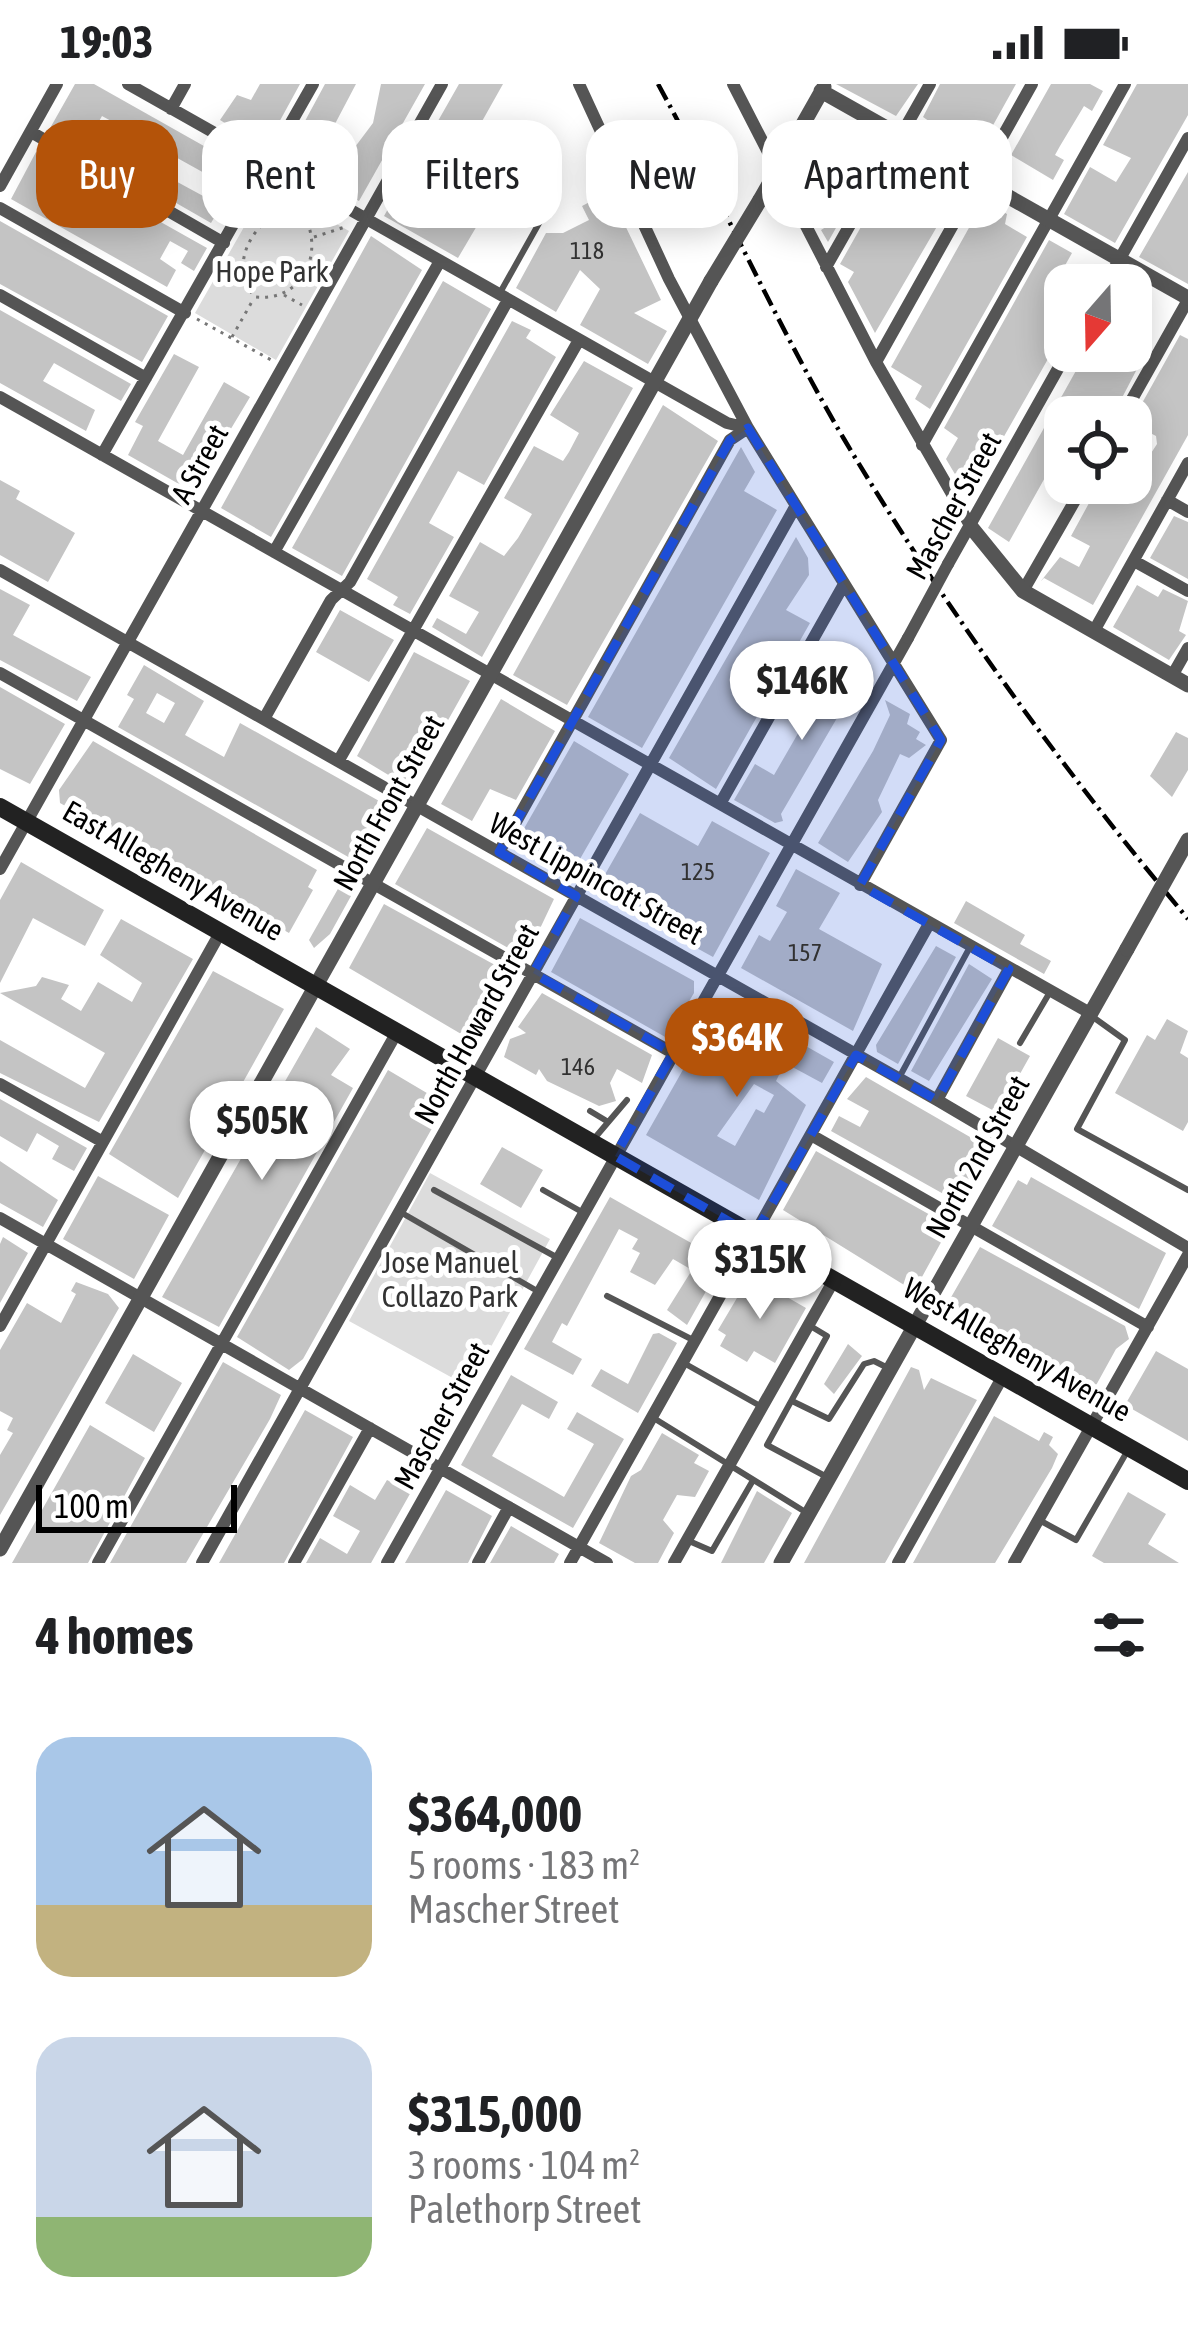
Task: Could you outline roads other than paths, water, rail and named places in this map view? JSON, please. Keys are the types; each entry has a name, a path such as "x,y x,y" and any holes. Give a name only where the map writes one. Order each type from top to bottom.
{"main road":[{"name":"East Allegheny Avenue","path":"0,807 316,986"},
{"name":"West Allegheny Avenue","path":"316,986 1188,1481"}],"street":[{"path":"0,186 56,84"},
{"path":"128,84 202,127"},
{"path":"171,109 185,84"},
{"path":"294,120 314,84"},
{"name":"A Street","path":"0,868 442,84"},
{"path":"579,84 748,428 941,740 860,885"},
{"path":"734,84 762,143"},
{"path":"910,120 930,84"},
{"path":"1012,120 1032,84"},
{"path":"922,445 1125,84"},
{"path":"819,86 876,120"},
{"name":"North Front Street","path":"802,120 819,86"},
{"path":"31,132 224,244"},
{"path":"1117,264 1188,138"},
{"name":"North Front Street","path":"0,1549 762,197"},
{"path":"1012,197 1188,299 1134,396"},
{"path":"0,208 185,313"},
{"path":"358,217 727,423 748,428"},
{"path":"102,455 233,228"},
{"path":"805,228 971,527 1023,592 1180,681 1188,648"},
{"path":"826,267 848,228"},
{"path":"876,362 951,228"},
{"path":"274,552 440,261"},
{"path":"0,295 146,379"},
{"path":"264,718 331,600 342,591 503,297"},
{"path":"339,760 579,340"},
{"name":"Mascher Street","path":"387,1563 1056,372"},
{"path":"0,397 1090,1013"},
{"path":"499,852 730,440 748,428"},
{"path":"1094,632 1188,463"},
{"path":"1168,500 1188,512"},
{"path":"1023,592 1073,504"},
{"name":"North Howard Street","path":"202,1563 794,509"},
{"path":"1134,561 1188,591"},
{"name":"West Lippincott Street","path":"0,570 1016,1145 1187,1250"},
{"path":"720,804 843,586"},
{"path":"0,673 673,1053"},
{"name":"North 2nd Street","path":"781,1563 1188,840"},
{"path":"570,1563 928,924"},
{"path":"0,1326 220,933"},
{"path":"937,1100 1009,969"},
{"path":"98,1563 398,1033"},
{"path":"0,1084 103,1142"},
{"path":"811,1135 1148,1327"},
{"path":"0,1218 607,1563"},
{"path":"1014,1563 1187,1250"},
{"path":"674,1563 833,1280"},
{"path":"898,1563 1003,1376"},
{"path":"294,1563 370,1428"},
{"path":"478,1563 508,1507"}],"lane":[{"path":"503,297 538,228"},
{"path":"898,1078 970,947"},
{"path":"1020,1043 1050,992"},
{"path":"1090,1013 1125,1040 1077,1129 1188,1190"},
{"path":"592,1143 605,1120 617,1115 627,1100"},
{"path":"590,1112 605,1120"},
{"path":"434,1190 558,1258"},
{"path":"543,1190 584,1213"},
{"path":"399,1211 539,1292"},
{"path":"607,1296 694,1341"},
{"path":"808,1324 827,1336 767,1445 829,1478"},
{"path":"792,1401 829,1419 864,1364 874,1361 890,1369"},
{"path":"682,1362 762,1407"},
{"path":"652,1418 731,1462 752,1483 808,1514"},
{"path":"1039,1520 1076,1540 1129,1448"},
{"path":"687,1540 712,1551 752,1483"}],"railway":[{"path":"658,84 795,351 922,564 1006,686 1188,919"}],"park label":[{"name":"Hope Park","path":"272,272"},
{"name":"Jose Manuel Collazo Park","path":"450,1280"}]}
